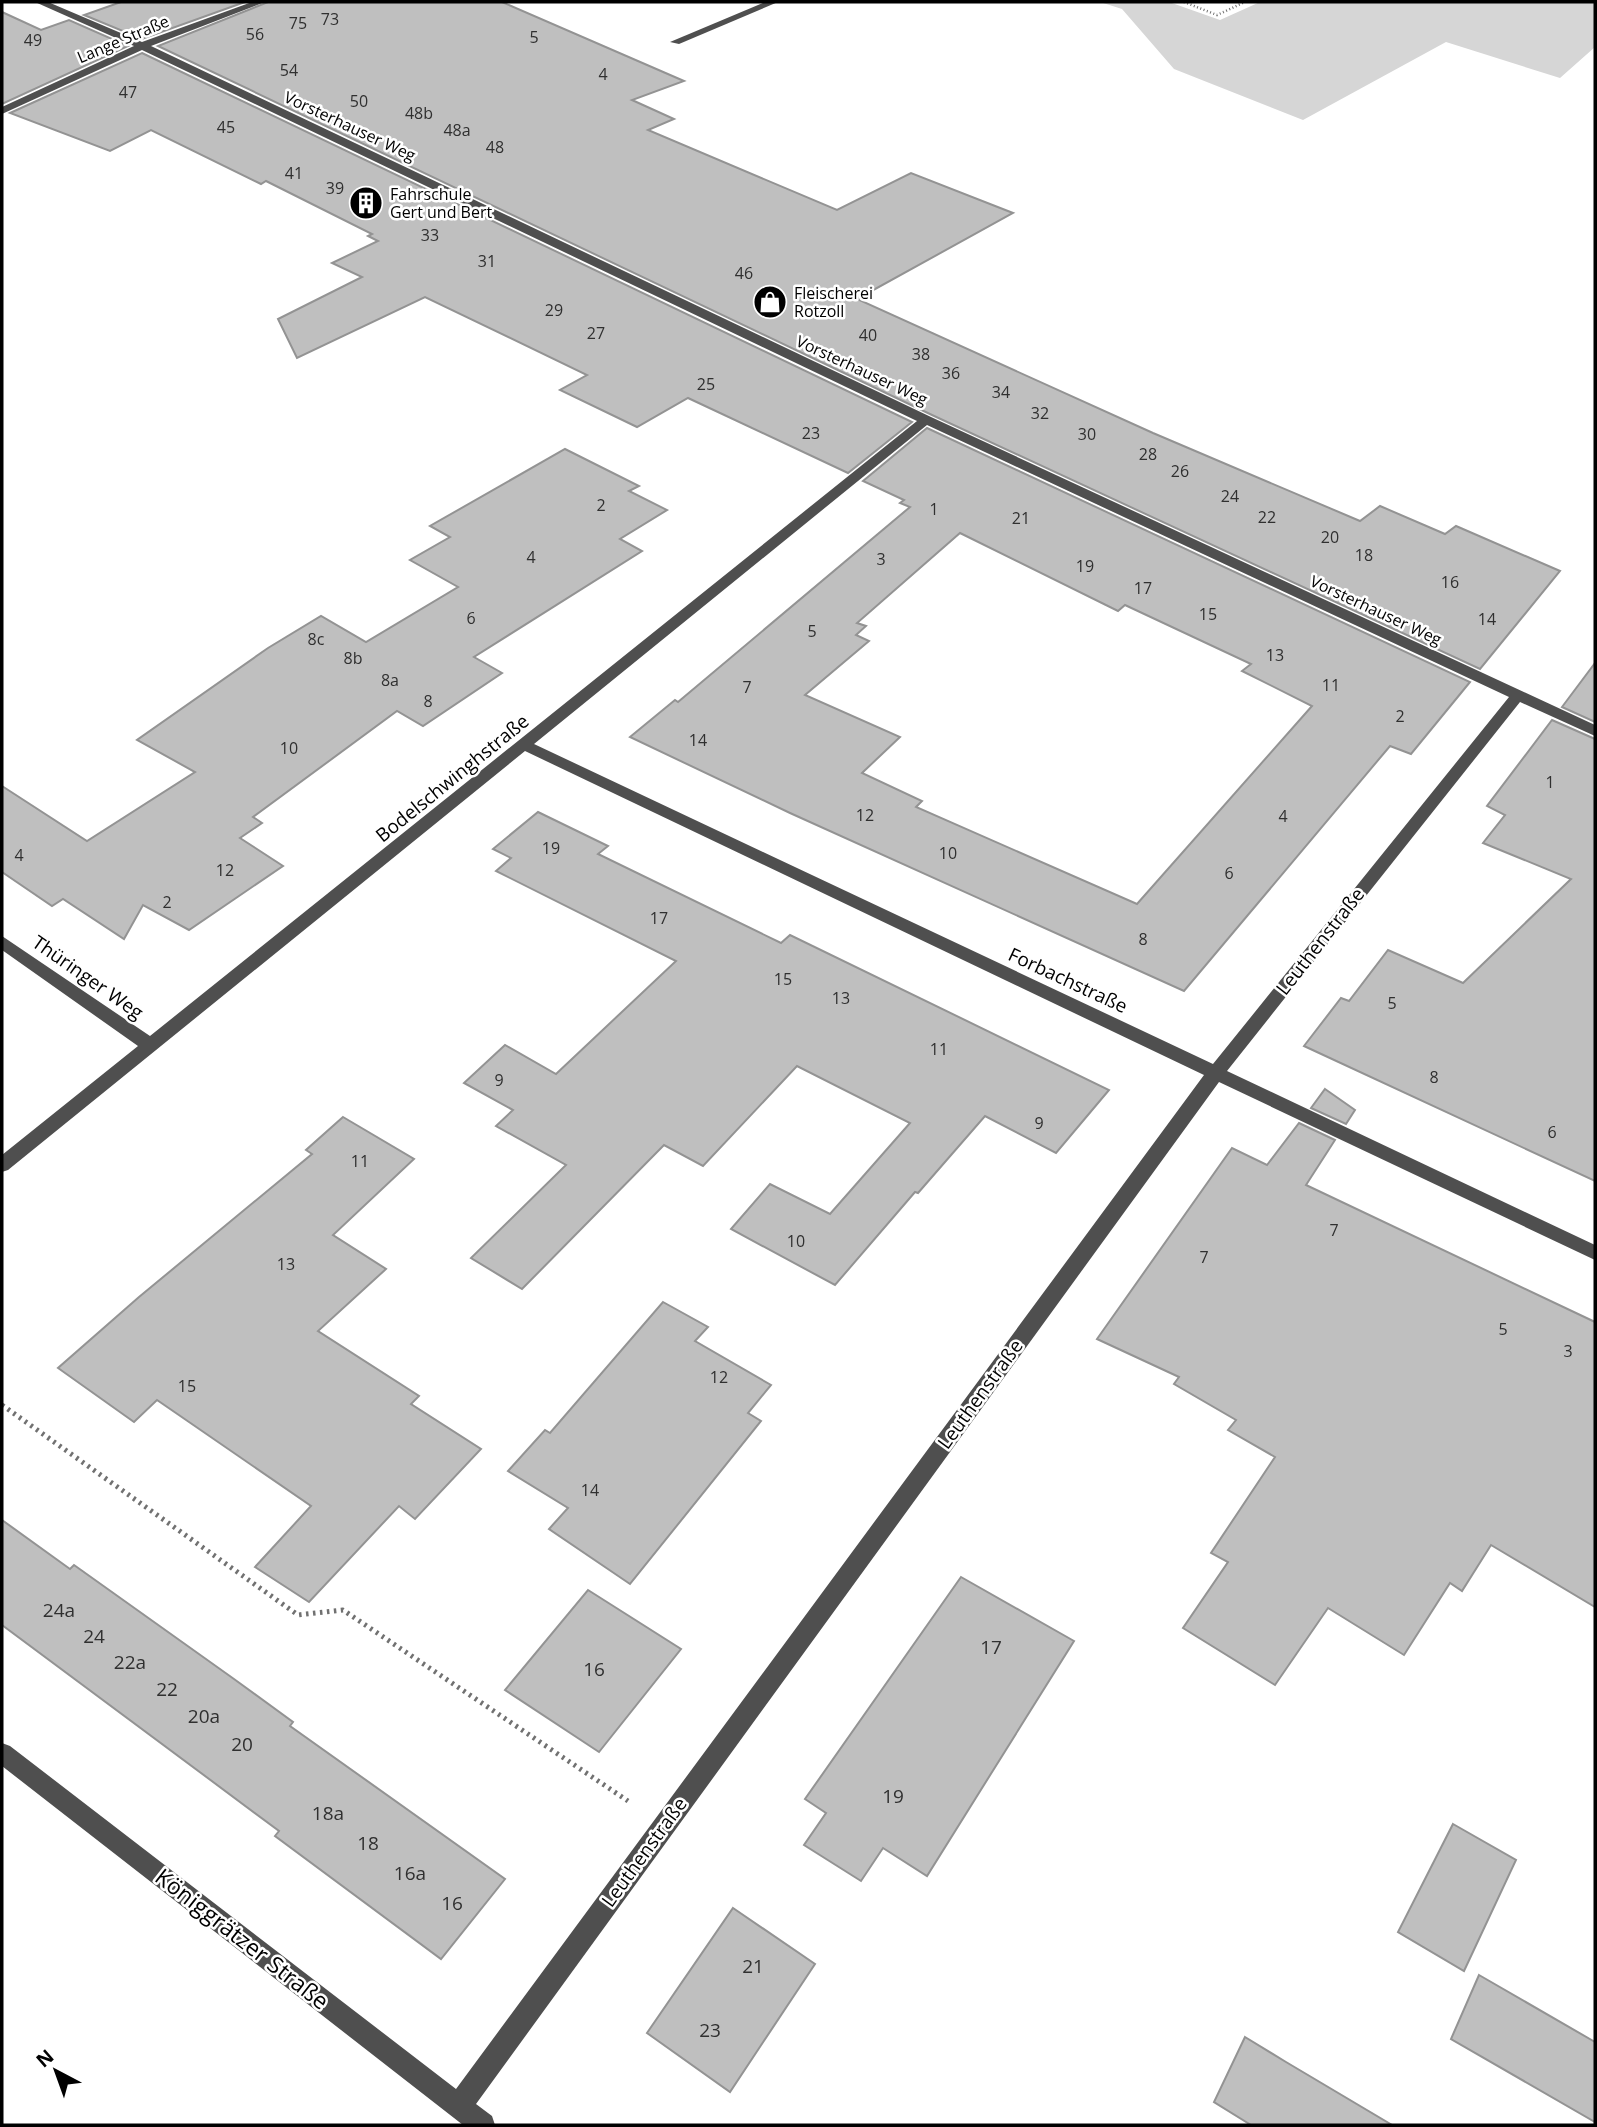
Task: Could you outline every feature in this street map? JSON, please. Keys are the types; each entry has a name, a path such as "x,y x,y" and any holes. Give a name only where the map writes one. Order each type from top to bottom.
{"street":[{"name":"Vorsterhauser Weg","path":"40,2 142,46 926,420 1595,731"},
{"name":"Lange Straße","path":"2,111 142,46 260,2"},
{"path":"676,42 773,2"},
{"name":"Bodelschwinghstraße","path":"2,1165 926,420"},
{"name":"Leuthenstraße","path":"458,2106 1215,1074 1518,695"},
{"name":"Forbachstraße","path":"524,745 1595,1253"},
{"name":"Thüringer Weg","path":"2,942 151,1046"},
{"name":"Königgrätzer Straße","path":"2,1753 483,2125"}],"path":[{"path":"1184,2 1217,15 1245,2"},
{"path":"2,1405 298,1615 343,1610 663,1825"}],"shaded area":[{"path":"1100,2 1169,2 1220,20 1260,2 1595,2 1595,47 1560,78 1446,42 1303,120 1174,69 1122,9"}],"building":[{"path":"121,2 245,2 142,39 84,15"},
{"path":"268,2 502,2 684,81 632,100 674,119 648,130 837,210 911,173 1013,213 857,299 1153,433 1360,521 1380,506 1445,534 1456,526 1560,571 1480,669 932,415 158,46"},
{"path":"2,12 41,30 69,20 128,46 2,104"},
{"path":"142,53 912,422 848,473 688,398 637,427 560,390 587,375 425,297 297,358 278,319 362,277 332,263 378,241 368,236 372,234 266,181 261,184 151,130 110,151 10,113"},
{"path":"927,428 1470,682 1411,754 1390,746 1184,991 790,813 630,737 675,700 678,702 910,507 900,503 904,500 863,481","holes":["960,533 1118,611 1125,605 1251,664 1242,671 1312,706 1137,904 916,807 922,801 862,773 900,737 805,695 869,641 856,635 866,626 857,623"]},
{"path":"565,449 639,486 629,491 667,510 620,539 642,551 474,657 502,673 423,726 397,711 253,817 262,823 240,838 283,866 189,930 143,905 124,939 63,899 52,906 2,872 2,786 87,841 195,772 137,740 268,648 321,616 366,642 458,587 410,560 450,537 430,526"},
{"path":"1595,663 1595,722 1562,707"},
{"path":"1552,720 1595,739 1595,1181 1304,1046 1341,998 1349,1001 1388,950 1463,983 1571,879 1483,843 1505,815 1487,806"},
{"path":"538,812 608,846 598,854 781,943 790,935 1109,1090 1056,1153 985,1116 835,1285 731,1229 770,1184 830,1214 910,1123 797,1066 703,1166 664,1145 522,1289 471,1258 566,1165 496,1126 513,1110 464,1083 505,1045 556,1074 676,961 496,871 511,858 493,849"},
{"path":"1325,1089 1355,1110 1346,1124 1311,1108"},
{"path":"343,1117 414,1159 333,1235 386,1269 318,1331 419,1396 411,1404 481,1449 415,1519 399,1506 309,1602 255,1567 311,1506 157,1400 134,1422 58,1368 139,1297 312,1154 306,1150"},
{"path":"1299,1123 1335,1140 1306,1185 1595,1322 1595,1607 1491,1545 1462,1591 1450,1583 1404,1655 1328,1608 1275,1685 1183,1628 1228,1562 1211,1553 1275,1457 1228,1430 1236,1420 1174,1384 1179,1377 1097,1339 1232,1148 1267,1165"},
{"path":"663,1302 708,1327 695,1341 771,1385 748,1413 761,1421 630,1584 549,1529 568,1508 508,1471 545,1430 550,1433"},
{"path":"2,1520 70,1569 74,1565 234,1679 293,1722 290,1726 505,1879 441,1959 275,1836 279,1831 2,1625"},
{"path":"961,1577 1074,1641 927,1876 883,1848 861,1881 804,1845 826,1813 805,1799"},
{"path":"588,1590 681,1649 599,1752 505,1690"},
{"path":"1453,1824 1516,1860 1464,1971 1398,1932"},
{"path":"733,1908 815,1964 730,2092 647,2033"},
{"path":"1479,1975 1595,2042 1595,2122 1451,2039"},
{"path":"1245,2037 1392,2125 1251,2125 1214,2102"}],"place":[{"name":"Fahrschule Gert und Bert","path":"366,203"},
{"name":"Fleischerei Rotzoll","path":"770,302"}]}
